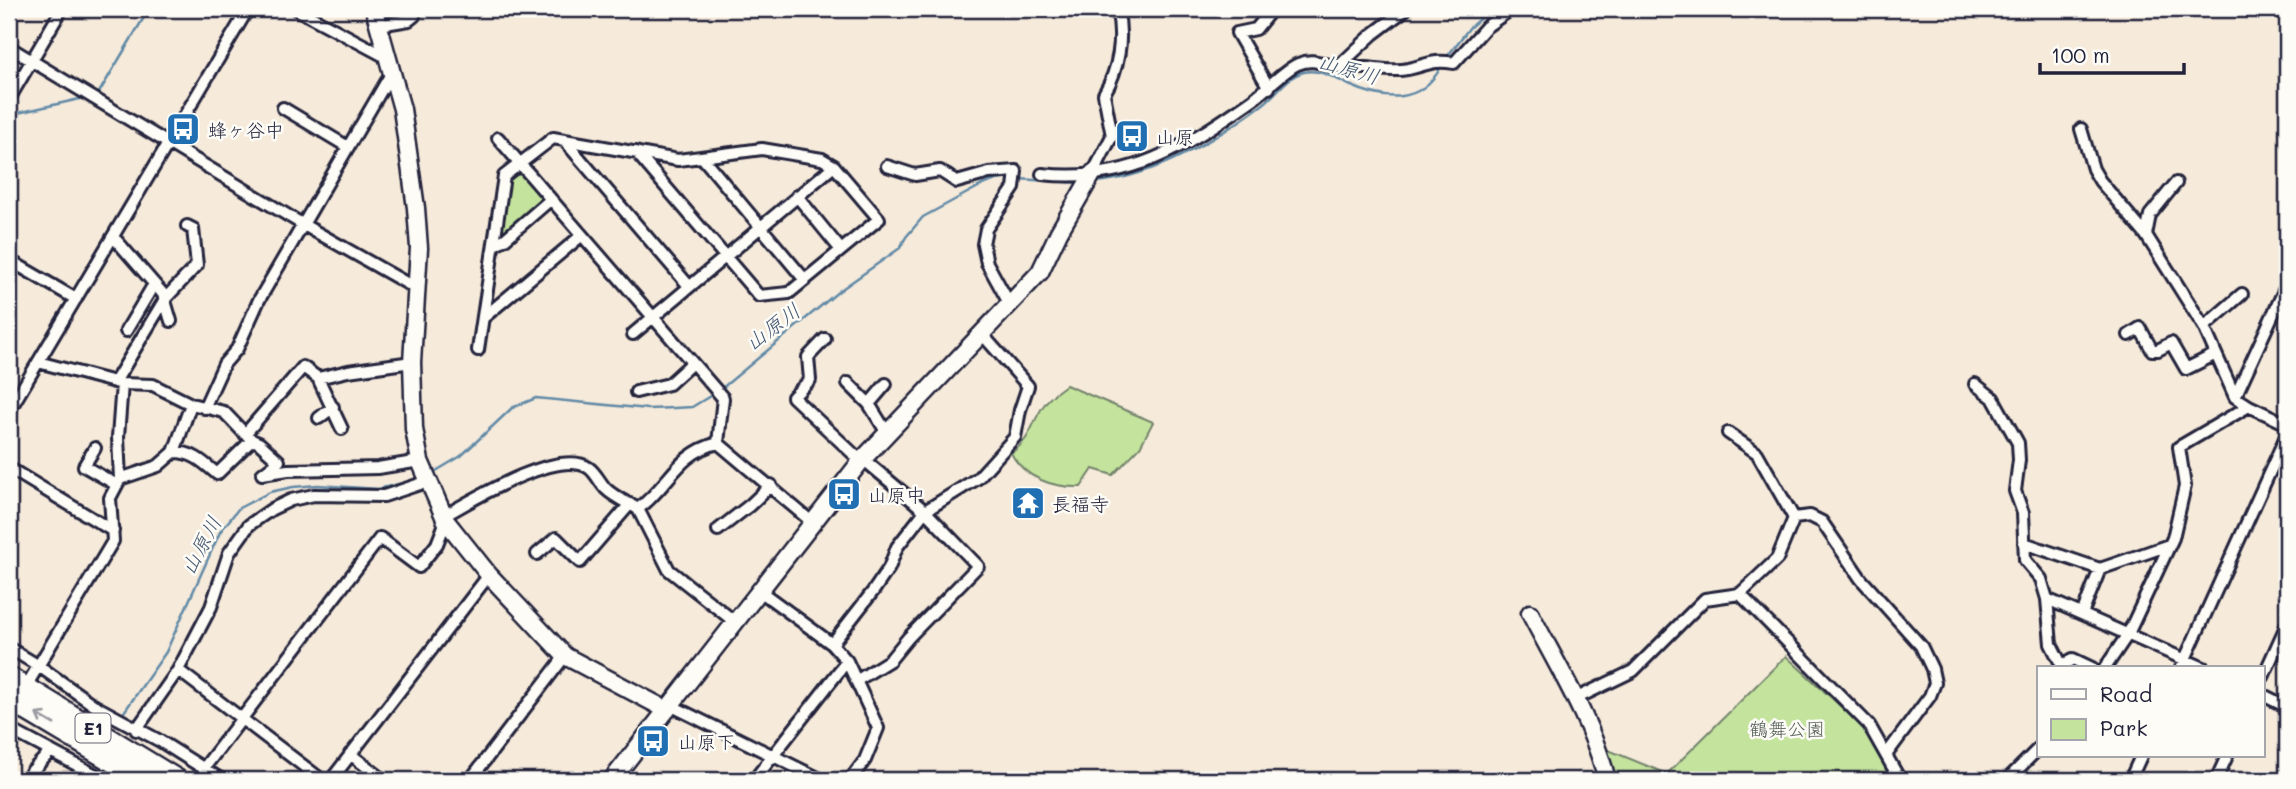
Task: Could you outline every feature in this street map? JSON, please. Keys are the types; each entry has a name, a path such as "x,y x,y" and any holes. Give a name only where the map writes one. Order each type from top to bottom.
{"highway":[{"name":"E1","path":"9,678 176,780"},
{"name":"E1","path":"9,699 145,780"}],"street":[{"path":"9,99 62,9"},
{"path":"9,411 248,9"},
{"path":"296,9 390,65"},
{"path":"415,9 414,16 409,20 377,17 409,149 416,208 419,248 412,362 414,429 420,461 445,519 489,575 565,656 822,780"},
{"path":"612,780 862,460 1040,272 1112,136 1104,94 1114,77 1120,51 1117,9"},
{"path":"1269,88 1237,33 1256,29 1272,9"},
{"path":"1338,67 1373,34 1406,9"},
{"path":"1042,174 1064,176 1110,172 1167,154 1269,88 1295,65 1312,60 1338,67 1406,70 1438,60 1454,63 1486,27 1511,9"},
{"path":"9,47 302,224 417,289"},
{"path":"204,408 224,364 236,349 259,300 348,147 390,65"},
{"path":"283,108 348,147"},
{"path":"2081,128 2093,169 2100,181 2146,234 2204,327 2235,397 2249,407 2287,424"},
{"path":"498,138 723,398 718,443"},
{"path":"478,350 504,176 553,138 636,152 678,160 762,149 822,159 834,166 879,219 789,293 759,296 636,152"},
{"path":"564,140 689,286"},
{"path":"702,158 805,280"},
{"path":"633,334 834,166"},
{"path":"887,166 915,175 940,171 957,182 989,173 1016,171 1014,188 986,229 983,244 987,263 1009,303"},
{"path":"2146,234 2150,215 2176,183"},
{"path":"797,197 841,250"},
{"path":"494,244 505,239 550,200"},
{"path":"31,678 113,541 110,498 118,482 118,383 165,299 197,265 192,229 187,226"},
{"path":"483,318 581,236"},
{"path":"112,239 117,241 165,299 171,321"},
{"path":"9,260 76,299"},
{"path":"126,331 154,284"},
{"path":"2235,397 2287,284"},
{"path":"2204,327 2242,294"},
{"path":"2129,335 2140,328 2152,350 2171,343 2186,369 2216,354"},
{"path":"832,643 874,590 889,568 897,547 925,511 978,478 1015,437 1028,386 981,333"},
{"path":"825,339 808,357 810,380 793,397 862,460 925,511 978,566 890,660 856,681"},
{"path":"38,362 118,383 153,385 191,404 223,412 248,437 279,461 262,474 288,470 378,468 420,461"},
{"path":"318,378 412,362"},
{"path":"636,392 669,384 691,364"},
{"path":"174,452 188,452 217,474 303,367 318,378 342,429"},
{"path":"848,383 869,404 887,433"},
{"path":"869,404 886,384"},
{"path":"1975,384 1993,398 2018,443 2015,491 2023,513 2025,560 2040,579 2048,599 2051,644 2062,666"},
{"path":"95,448 84,466 118,482 158,466 174,452 191,404"},
{"path":"319,418 333,407"},
{"path":"2106,666 2128,635 2169,545 2185,486 2179,446 2249,407"},
{"path":"1728,433 1757,453 1794,518"},
{"path":"2048,599 2128,635 2183,664 2287,434"},
{"path":"718,443 813,523"},
{"path":"537,554 556,538 580,562 634,507 652,499 688,456 700,448 718,443"},
{"path":"204,768 380,538 419,567 437,544 445,519 506,481 560,464 579,463 590,469 608,491 634,507 669,570 736,622"},
{"path":"9,468 113,531"},
{"path":"136,730 178,670 211,607 229,553 249,525 291,500 314,495 383,496 429,481"},
{"path":"718,530 771,485"},
{"path":"1794,518 1810,516 1822,523 1861,579 1920,646 1932,668 1935,682 1930,696 1886,755"},
{"path":"1575,699 1633,671 1705,599 1740,594 1777,559 1794,518"},
{"path":"2024,543 2101,569 2169,545"},
{"path":"2082,614 2101,569"},
{"path":"331,780 489,575"},
{"path":"760,591 832,643 847,661 878,728 865,760 850,780"},
{"path":"1740,594 1869,725 1900,780"},
{"path":"1530,613 1575,699 1608,780"},
{"path":"2264,675 2287,624"},
{"path":"9,648 94,706 157,745 222,780"},
{"path":"470,780 565,656"},
{"path":"2063,666 2073,659 2088,666"},
{"path":"754,780 847,661"},
{"path":"178,670 322,780"},
{"path":"2264,696 2287,707"},
{"path":"9,729 95,777"},
{"path":"2007,780 2037,750"},
{"path":"29,780 32,772 51,751"},
{"path":"350,754 384,780"},
{"path":"2130,780 2140,758"},
{"path":"2216,780 2226,758"}],"green space":[{"path":"514,175 521,175 541,198 540,203 505,234 502,232 508,180"},
{"path":"1066,385 1153,422 1140,447 1113,475 1093,469 1081,487 1060,486 1040,480 1023,469 1011,453 1023,442 1046,402"},
{"name":"鶴舞公園","path":"1786,656 1865,729 1893,780 1615,780 1606,749 1667,774"}],"waterway":[{"path":"97,96 149,9"},
{"name":"山原川","path":"1446,58 1470,27 1491,9"},
{"name":"山原川","path":"1094,182 1139,173 1204,144 1267,101 1298,74 1310,71 1321,73 1362,90 1401,96 1423,88 1441,67"},
{"path":"9,115 84,98"},
{"name":"山原川","path":"721,389 839,291 900,248 923,217 982,185 1011,178"},
{"name":"山原川","path":"1018,179 1081,183"},
{"name":"山原川","path":"431,474 461,456 512,408 536,398 648,409 692,407 715,393"},
{"name":"山原川","path":"122,715 166,652 220,532 239,508 270,492 293,487 318,485 378,489 415,480"}],"place":[{"name":"蜂ヶ谷中","path":"183,129"},
{"name":"山原","path":"1132,136"},
{"name":"山原中","path":"844,494"},
{"name":"長福寺","path":"1028,503"},
{"name":"山原下","path":"653,741"}]}
